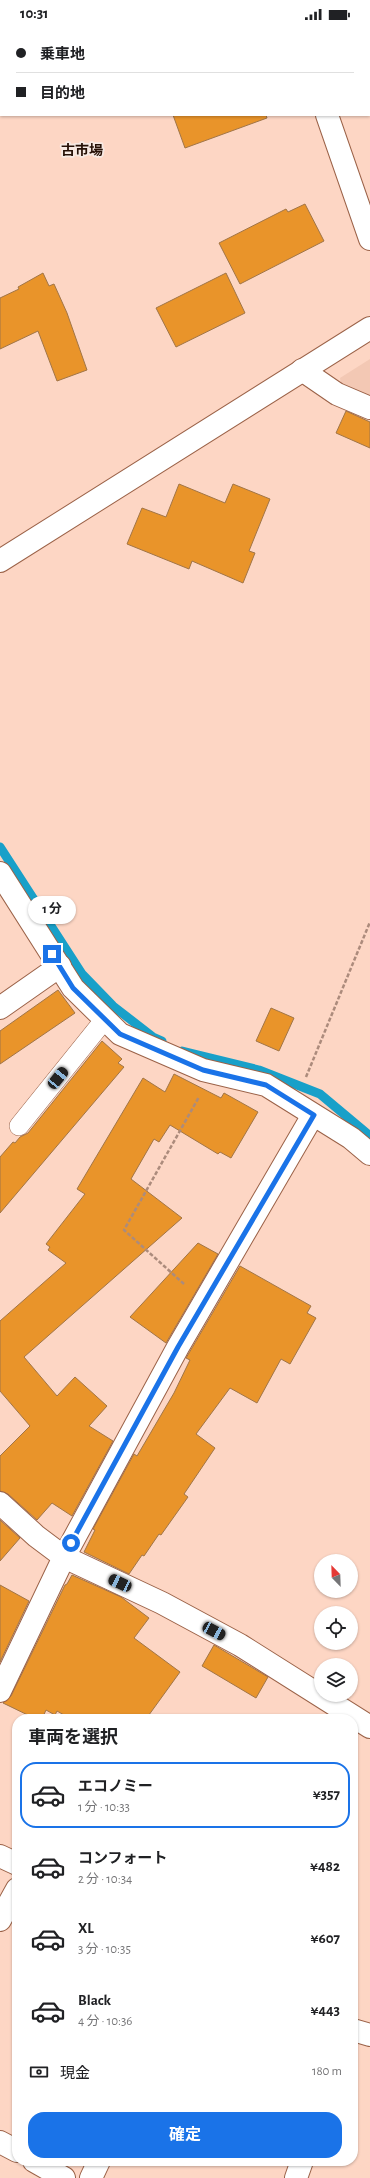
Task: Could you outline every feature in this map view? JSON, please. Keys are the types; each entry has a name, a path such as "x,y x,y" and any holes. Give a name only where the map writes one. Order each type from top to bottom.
{"street":[{"path":"328,116 370,239"},
{"path":"0,561 370,328"},
{"path":"302,370 337,394 370,408"},
{"path":"0,873 73,988 120,1034 203,1070 266,1085 351,1138 370,1154"},
{"path":"0,1008 60,966"},
{"path":"0,1691 64,1557 204,1302 314,1115"},
{"path":"0,1503 36,1536 64,1557 162,1603 240,1645 349,1714"},
{"path":"358,1719 370,1727"},
{"path":"0,1856 12,1862"},
{"path":"0,1920 12,1898"},
{"path":"358,2031 370,2035"},
{"path":"0,2142 12,2148"},
{"path":"43,2166 64,2178"},
{"path":"91,2178 97,2166"},
{"path":"296,2178 300,2166"}],"lane":[{"path":"20,1126 105,1019"}],"path":[{"path":"295,1103 370,922"},
{"path":"204,1302 124,1230 213,1072"}],"shaded area":[{"path":"370,359 370,396 341,384 340,378"}],"building":[{"path":"173,116 266,116 267,118 185,148"},
{"path":"305,204 324,241 240,284 219,243 286,209 288,212"},
{"path":"43,273 49,286 54,284 67,313 87,370 57,381 38,331 0,349 0,298 19,289 18,287"},
{"path":"226,273 245,313 176,347 156,308"},
{"path":"346,411 370,422 370,448 336,433"},
{"path":"179,484 225,503 233,484 270,499 249,551 255,553 243,583 192,561 189,569 127,544 142,508 166,517"},
{"path":"58,990 75,1013 0,1064 0,1031"},
{"path":"271,1008 294,1018 279,1051 256,1041"},
{"path":"102,1041 122,1059 118,1063 124,1067 0,1213 0,1157 13,1142 15,1143 20,1137 28,1133"},
{"path":"174,1074 221,1098 224,1093 258,1112 231,1158 220,1152 218,1154 170,1125 159,1142 154,1139 131,1179 182,1218 24,1357 57,1396 75,1377 107,1406 89,1426 113,1441 72,1516 52,1503 37,1520 8,1494 0,1491 0,1456 30,1426 0,1391 0,1321 66,1263 48,1250 50,1247 46,1244 85,1194 77,1189 143,1078 165,1092"},
{"path":"198,1243 218,1254 166,1343 130,1317"},
{"path":"240,1266 311,1306 307,1313 316,1318 290,1364 281,1359 257,1403 230,1388 196,1434 215,1448 184,1494 188,1497 161,1535 159,1534 129,1574 84,1552 95,1530 93,1529 134,1454 137,1456 174,1393 190,1360 186,1358"},
{"path":"0,1520 20,1538 0,1561"},
{"path":"72,1575 121,1597 149,1618 134,1638 180,1672 150,1714 62,1714 57,1711 56,1714 53,1714 46,1710 44,1714 26,1714 3,1703 11,1696 65,1585"},
{"path":"0,1585 29,1601 0,1662"},
{"path":"214,1645 268,1677 256,1698 202,1666"}],"waterway":[{"path":"0,847 82,974 113,1006 153,1037 162,1041"},
{"path":"182,1051 259,1070 320,1094 370,1136"}],"district":[{"name":"古市場","path":"82,150"}],"route":[{"path":"52,954 73,988 120,1034 203,1070 266,1085 314,1115 178,1347 71,1543"}]}
